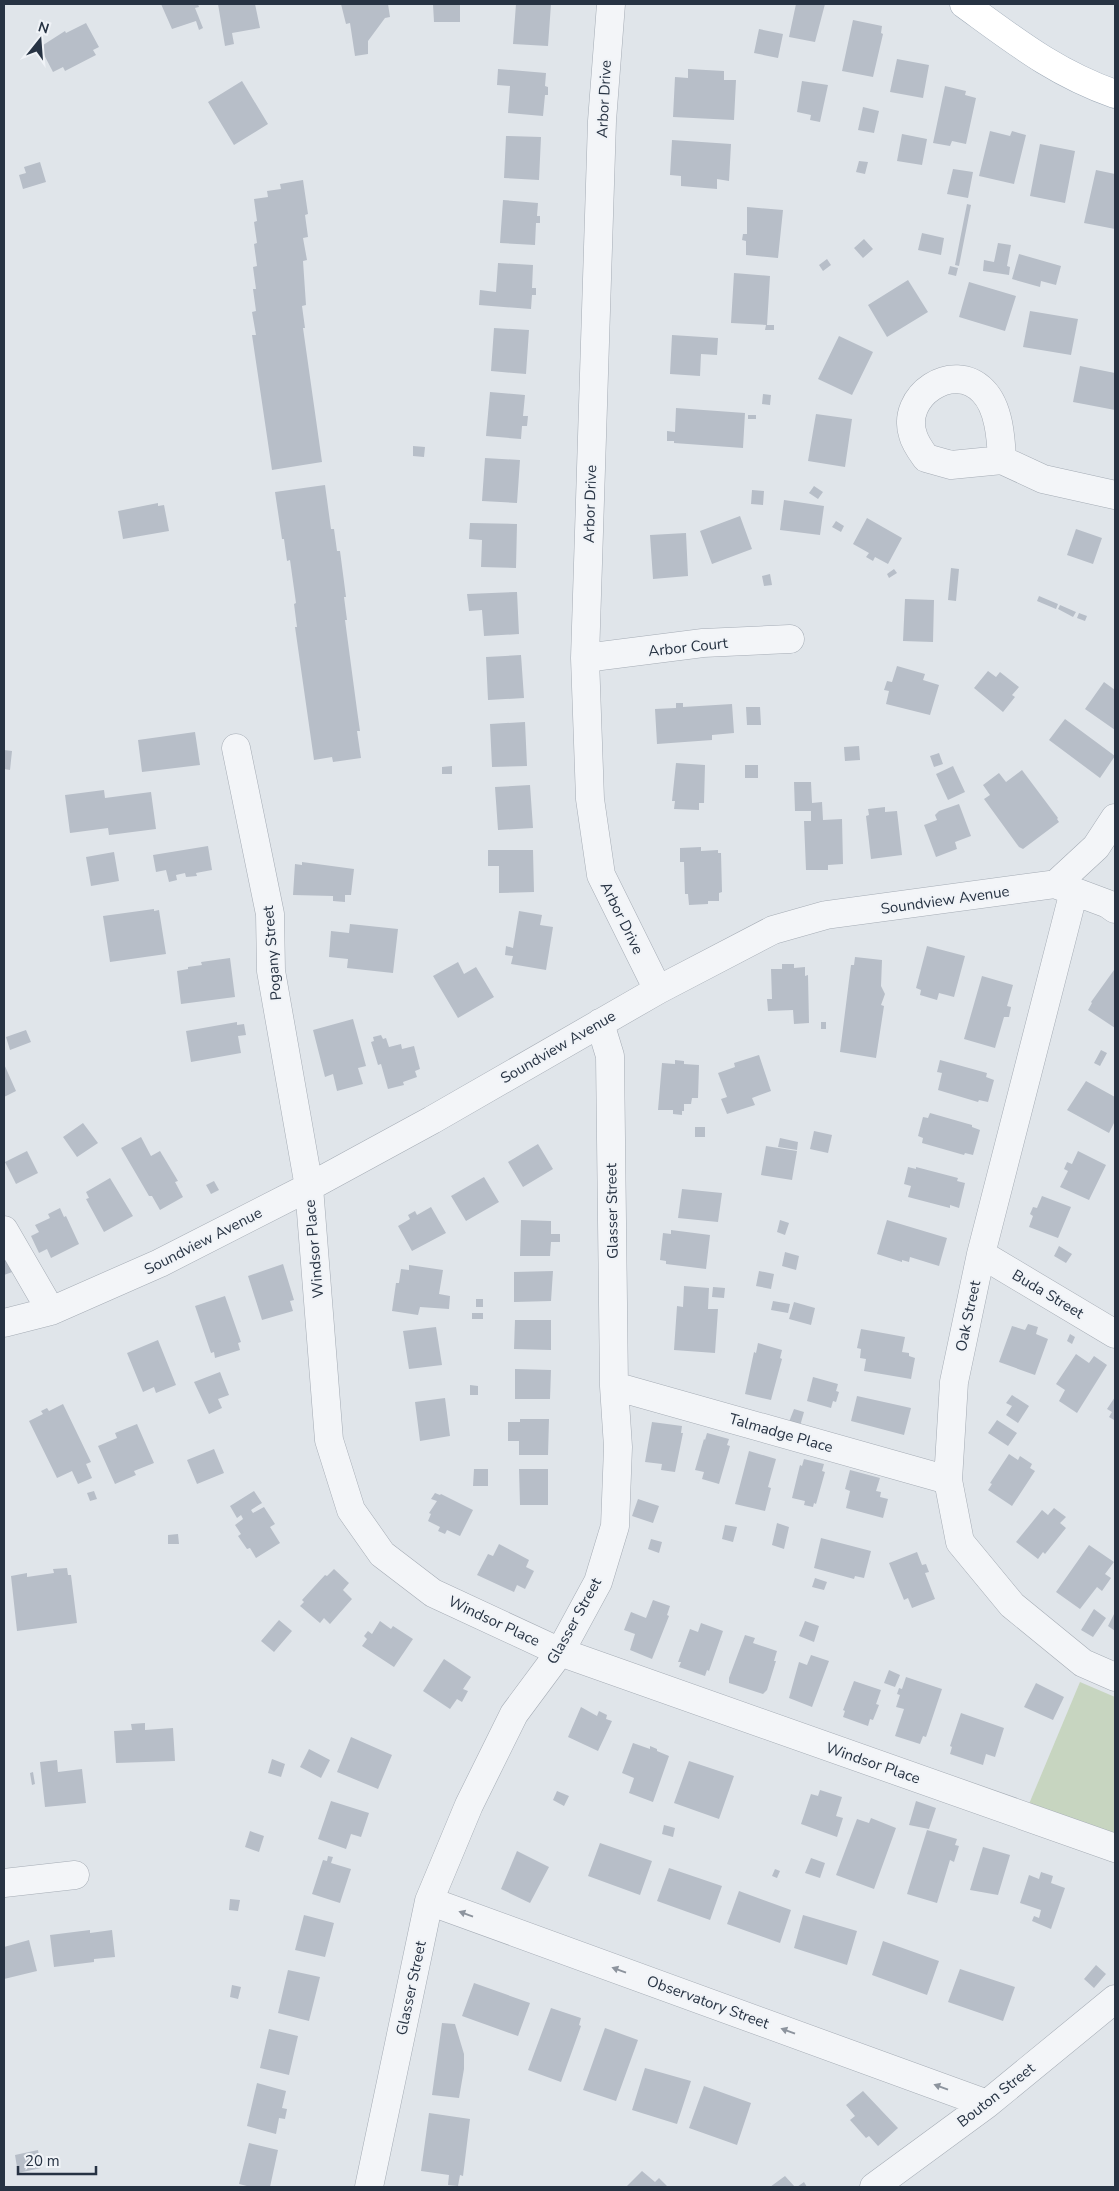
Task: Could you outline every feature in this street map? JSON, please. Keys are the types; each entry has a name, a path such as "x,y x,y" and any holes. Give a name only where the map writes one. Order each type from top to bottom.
{"main road":[{"path":"964,4 1038,58 1085,84 1115,94"}],"street":[{"name":"Arbor Drive","path":"610,4 602,130 585,658 590,799 601,875 658,990"},
{"path":"1002,460 1043,479 1115,495"},
{"name":"Arbor Court","path":"585,658 704,643 790,639"},
{"name":"Pogany Street","path":"236,748 270,914 271,971 309,1187"},
{"path":"1115,818 1065,888 1108,904 1115,909"},
{"name":"Soundview Avenue","path":"4,1323 51,1311 160,1263 309,1187 432,1120 658,990 773,930 826,915 1065,888"},
{"name":"Oak Street","path":"1065,888 981,1254 954,1382 948,1480 960,1542 1012,1605 1083,1663 1115,1677"},
{"name":"Glasser Street","path":"369,2187 429,1900 469,1805 514,1714 560,1652 598,1582 615,1526 618,1447 614,1386 610,1056 600,1023"},
{"name":"Windsor Place","path":"309,1187 329,1440 351,1510 382,1554 433,1593 560,1652 1115,1848"},
{"path":"4,1230 51,1311"},
{"name":"Buda Street","path":"981,1254 1115,1334"},
{"name":"Talmadge Place","path":"614,1386 948,1480"},
{"path":"4,1883 75,1875"},
{"name":"Observatory Street","path":"429,1900 987,2104"},
{"name":"Bouton Street","path":"874,2187 987,2104 1115,1999"}],"green space":[{"path":"1080,1682 1115,1697 1115,1835 1029,1804"}],"building":[{"path":"161,4 198,4 199,7 195,8 203,28 199,30 196,21 172,29"},
{"path":"218,4 255,4 260,28 232,33 234,44 225,46"},
{"path":"341,4 388,4 390,17 385,18 368,41 368,54 355,56 350,23 346,24"},
{"path":"433,4 460,4 460,22 434,22"},
{"path":"516,4 551,4 548,46 513,44"},
{"path":"796,4 825,4 815,42 789,37"},
{"path":"853,20 882,26 881,33 883,34 873,77 842,71"},
{"path":"86,23 99,47 93,50 96,55 65,71 63,67 53,72 40,47 65,31 66,33"},
{"path":"759,29 783,34 778,58 754,53"},
{"path":"897,59 929,65 923,98 890,92"},
{"path":"498,69 546,73 545,86 548,87 548,95 545,95 543,116 508,113 510,86 497,85"},
{"path":"688,69 724,71 724,80 736,80 734,120 673,117 675,77 688,78"},
{"path":"242,81 268,124 234,145 208,102"},
{"path":"802,81 828,85 820,122 810,120 811,115 797,112"},
{"path":"945,86 966,91 965,95 976,98 966,144 952,141 950,146 933,143"},
{"path":"863,107 879,111 874,133 858,130"},
{"path":"990,131 1010,136 1012,131 1026,135 1014,184 979,176"},
{"path":"902,134 927,139 922,165 897,161"},
{"path":"506,136 541,137 539,180 504,178"},
{"path":"672,140 731,144 729,181 717,179 717,189 681,186 681,176 670,175"},
{"path":"1040,144 1075,151 1065,203 1030,196"},
{"path":"859,161 868,162 865,174 856,172"},
{"path":"40,162 46,182 23,189 19,175 26,173 24,167"},
{"path":"953,169 973,172 968,198 947,194"},
{"path":"1096,170 1115,174 1115,229 1084,223"},
{"path":"303,180 308,214 305,215 308,237 303,238 307,260 303,261 306,305 302,306 305,328 303,328 322,462 272,470 252,335 256,335 252,312 256,311 253,267 257,266 254,244 257,243 254,222 257,221 254,199 268,197 267,191 281,189 280,184"},
{"path":"503,200 538,203 537,216 540,216 540,223 536,223 535,245 500,243"},
{"path":"967,204 971,205 959,266 955,265"},
{"path":"747,207 783,210 778,258 746,255 746,241 742,240 743,234 747,234"},
{"path":"922,233 944,238 941,255 918,250"},
{"path":"864,239 873,249 863,258 854,248"},
{"path":"998,243 1011,245 1007,266 1010,267 1009,275 983,271 984,260 994,262"},
{"path":"1019,254 1061,266 1056,285 1041,281 1040,287 1012,279"},
{"path":"827,259 831,265 823,271 819,265"},
{"path":"498,263 533,265 532,288 536,288 536,295 532,295 531,309 479,305 480,290 496,292"},
{"path":"950,266 958,268 956,276 948,274"},
{"path":"734,273 770,276 767,325 731,323"},
{"path":"908,280 928,312 887,337 868,305"},
{"path":"969,282 1016,296 1005,331 959,317"},
{"path":"1030,311 1078,319 1071,355 1023,347"},
{"path":"766,325 774,325 774,330 765,330"},
{"path":"494,328 529,330 526,374 491,371"},
{"path":"672,335 718,338 717,355 701,354 700,376 670,374"},
{"path":"839,336 873,352 852,395 818,379"},
{"path":"1080,366 1115,373 1115,410 1073,402"},
{"path":"490,392 525,395 523,416 528,416 527,426 522,426 521,439 486,436"},
{"path":"763,394 771,395 770,405 762,404"},
{"path":"676,408 745,413 743,448 667,441 667,431 675,432"},
{"path":"816,414 852,419 845,467 808,461"},
{"path":"748,415 756,415 756,419 748,419"},
{"path":"413,446 425,447 424,457 413,456"},
{"path":"485,458 520,460 517,503 482,501"},
{"path":"325,485 331,529 334,529 337,551 340,551 346,597 344,597 347,620 345,620 360,731 357,731 361,758 333,762 332,757 314,760 295,627 297,627 294,604 296,603 290,560 287,561 284,539 282,539 275,492"},
{"path":"814,486 823,492 818,499 809,493"},
{"path":"752,490 764,491 763,505 751,504"},
{"path":"784,500 824,506 820,535 780,530"},
{"path":"158,503 158,506 164,505 169,531 123,539 118,511"},
{"path":"740,516 752,549 712,564 700,531"},
{"path":"867,518 902,538 888,564 875,557 873,561 866,557 869,553 853,544"},
{"path":"836,521 844,526 841,532 832,527"},
{"path":"470,523 517,524 516,568 481,567 482,540 469,539"},
{"path":"1076,529 1102,538 1093,564 1067,555"},
{"path":"686,533 688,576 653,579 650,535"},
{"path":"951,568 959,569 956,601 948,600"},
{"path":"894,569 897,573 889,578 887,574"},
{"path":"770,574 772,585 764,586 762,576"},
{"path":"517,592 519,634 484,636 482,610 469,611 467,594"},
{"path":"1039,596 1058,604 1056,609 1037,601"},
{"path":"905,599 934,600 933,642 903,641"},
{"path":"1060,605 1076,612 1073,617 1058,609"},
{"path":"1079,613 1087,616 1085,621 1077,618"},
{"path":"521,655 524,698 488,700 486,657"},
{"path":"897,666 925,674 923,680 939,685 930,715 886,704 889,691 884,690 887,681 892,682"},
{"path":"988,671 996,677 1000,672 1019,687 1012,695 1015,697 1003,712 974,688"},
{"path":"1104,682 1115,690 1115,730 1085,709"},
{"path":"676,703 683,703 683,707 732,704 734,733 712,735 712,740 657,744 655,709 676,708"},
{"path":"746,707 760,707 761,725 747,725"},
{"path":"1065,719 1115,756 1100,778 1049,740"},
{"path":"525,722 527,766 492,767 490,724"},
{"path":"195,732 200,765 142,772 138,740"},
{"path":"859,746 860,760 845,761 844,747"},
{"path":"4,750 12,751 10,770 4,769"},
{"path":"939,753 943,764 934,767 930,756"},
{"path":"676,763 705,765 704,803 699,803 699,810 674,809 675,801 672,801"},
{"path":"745,765 758,765 758,778 745,778"},
{"path":"452,766 452,774 442,774 442,767"},
{"path":"953,766 965,792 948,800 936,774"},
{"path":"1022,770 1058,818 1059,822 1023,849 1019,847 984,799 990,795 983,785 999,773 1006,782"},
{"path":"794,782 811,782 812,803 822,802 823,820 842,819 843,864 828,865 828,870 806,870 804,821 811,821 811,811 795,811"},
{"path":"530,785 533,828 498,830 495,787"},
{"path":"104,790 105,798 151,792 156,829 109,835 108,828 70,833 65,795"},
{"path":"959,804 971,836 955,842 957,849 936,857 924,825 937,820 935,815 939,811"},
{"path":"885,807 885,812 897,811 902,855 871,859 866,816 869,815 868,809"},
{"path":"208,846 212,870 196,873 197,876 186,877 185,873 176,875 177,880 169,882 166,870 156,872 153,855"},
{"path":"701,847 701,851 718,850 718,853 721,853 722,892 719,893 719,901 708,901 708,904 689,905 688,894 685,894 684,862 680,862 680,848"},
{"path":"488,850 533,850 534,892 499,893 499,866 488,866"},
{"path":"114,852 119,881 91,886 86,857"},
{"path":"302,862 354,869 351,895 345,895 345,902 333,901 333,896 293,895 295,864 302,865"},
{"path":"154,909 154,911 159,910 166,954 110,962 103,916"},
{"path":"519,911 542,915 540,925 553,927 546,970 511,964 513,956 505,955 506,946 513,948"},
{"path":"350,924 398,929 393,973 347,968 348,959 329,957 331,931 349,933"},
{"path":"927,946 965,956 954,997 939,993 937,1000 920,995 921,990 916,988"},
{"path":"855,957 882,960 881,986 885,994 881,1005 884,1006 876,1058 840,1052 851,965 854,965"},
{"path":"230,958 235,997 181,1004 177,971 202,965 201,962"},
{"path":"458,962 464,974 476,967 494,997 458,1018 433,976"},
{"path":"782,964 794,964 794,968 805,967 805,976 808,975 809,1023 794,1024 793,1010 768,1011 767,999 772,999 771,969 782,969"},
{"path":"1114,970 1115,1028 1088,1010 1091,1002"},
{"path":"982,976 1013,985 1007,1006 1011,1007 1009,1017 1004,1017 995,1048 964,1039"},
{"path":"353,1019 366,1066 358,1068 363,1084 337,1091 333,1074 325,1077 313,1030"},
{"path":"237,1022 237,1025 244,1024 246,1035 238,1036 241,1053 191,1062 186,1031"},
{"path":"821,1022 826,1022 826,1029 821,1029"},
{"path":"26,1030 31,1042 10,1050 6,1037"},
{"path":"381,1035 383,1039 386,1038 389,1047 401,1044 402,1049 414,1046 420,1069 415,1071 417,1077 403,1082 404,1085 388,1089 381,1064 378,1065 371,1042 374,1041 373,1037"},
{"path":"1101,1050 1107,1053 1100,1066 1094,1063"},
{"path":"759,1055 771,1091 752,1098 755,1105 727,1114 721,1099 727,1097 718,1073 735,1067 734,1063"},
{"path":"675,1060 684,1061 684,1064 699,1065 698,1098 692,1098 691,1104 684,1104 682,1115 673,1114 673,1110 658,1110 662,1063 675,1064"},
{"path":"940,1060 987,1073 986,1077 994,1080 988,1102 979,1100 978,1102 938,1090 942,1073 937,1072"},
{"path":"4,1064 16,1091 4,1097"},
{"path":"1086,1081 1115,1097 1115,1121 1109,1133 1067,1110"},
{"path":"930,1113 972,1125 972,1127 980,1130 973,1155 965,1153 964,1155 922,1143 923,1138 918,1136 923,1117 928,1118"},
{"path":"83,1123 98,1143 77,1157 63,1137"},
{"path":"695,1127 705,1127 705,1137 695,1137"},
{"path":"814,1131 832,1135 828,1153 810,1149"},
{"path":"141,1137 151,1156 160,1151 178,1181 175,1182 183,1197 160,1210 152,1196 149,1196 121,1148"},
{"path":"780,1138 798,1142 797,1150 778,1147"},
{"path":"538,1144 553,1169 523,1187 508,1162"},
{"path":"766,1146 797,1151 792,1180 761,1175"},
{"path":"27,1151 38,1173 16,1184 5,1162"},
{"path":"1078,1151 1106,1165 1089,1200 1060,1187 1068,1171 1064,1169 1067,1162 1072,1164"},
{"path":"908,1167 916,1169 916,1167 958,1178 957,1181 965,1183 959,1208 950,1205 950,1208 908,1197 911,1186 904,1184"},
{"path":"484,1177 499,1202 466,1221 451,1196"},
{"path":"110,1178 133,1216 104,1232 86,1199 89,1198 86,1192"},
{"path":"214,1181 219,1190 211,1194 206,1185"},
{"path":"682,1189 722,1193 718,1222 678,1218"},
{"path":"1042,1196 1071,1207 1058,1238 1029,1227 1033,1216 1030,1214 1033,1207 1037,1208"},
{"path":"431,1207 446,1233 412,1251 398,1226 410,1219 408,1215 415,1211 417,1215"},
{"path":"60,1208 64,1217 66,1216 79,1244 51,1258 47,1249 39,1253 31,1236 39,1232 35,1225 50,1218 48,1214"},
{"path":"521,1220 551,1221 551,1234 560,1234 560,1242 551,1242 550,1256 520,1256"},
{"path":"780,1220 789,1223 785,1235 777,1232"},
{"path":"887,1220 947,1238 939,1266 910,1257 909,1262 902,1260 902,1262 877,1254"},
{"path":"671,1230 710,1235 706,1269 666,1264 666,1261 660,1260 663,1233 671,1234"},
{"path":"1059,1246 1072,1254 1066,1263 1054,1256"},
{"path":"785,1252 799,1256 796,1270 782,1266"},
{"path":"4,1255 15,1271 4,1275"},
{"path":"283,1264 294,1300 290,1301 293,1311 262,1320 248,1276"},
{"path":"409,1265 443,1270 439,1294 450,1296 449,1309 420,1307 418,1315 392,1311 396,1283 399,1283 401,1269 409,1270"},
{"path":"553,1271 551,1301 514,1302 514,1272"},
{"path":"759,1271 774,1274 771,1289 756,1286"},
{"path":"684,1286 709,1288 708,1309 718,1309 715,1353 674,1350 677,1306 683,1307"},
{"path":"713,1287 725,1288 724,1298 712,1297"},
{"path":"225,1296 241,1342 238,1343 240,1350 215,1358 214,1352 211,1353 195,1306"},
{"path":"476,1299 483,1299 483,1307 476,1307"},
{"path":"773,1301 790,1304 788,1313 771,1310"},
{"path":"794,1302 815,1308 811,1325 789,1319"},
{"path":"472,1313 483,1313 483,1319 472,1319"},
{"path":"515,1320 551,1320 551,1350 514,1349"},
{"path":"1028,1324 1038,1327 1036,1334 1048,1339 1035,1375 999,1362 1012,1326 1025,1330"},
{"path":"436,1327 442,1365 409,1369 403,1331"},
{"path":"861,1329 905,1337 902,1352 909,1353 909,1356 915,1358 911,1379 864,1371 866,1359 860,1358 861,1349 857,1348"},
{"path":"1070,1334 1075,1337 1072,1344 1067,1341"},
{"path":"158,1340 176,1385 156,1393 154,1387 143,1392 127,1353"},
{"path":"758,1343 782,1350 780,1358 782,1359 771,1400 745,1394 754,1352 756,1353"},
{"path":"1076,1354 1089,1363 1094,1356 1107,1365 1077,1413 1059,1401 1065,1390 1056,1384"},
{"path":"515,1369 551,1370 550,1399 515,1399"},
{"path":"220,1372 229,1395 218,1399 222,1408 209,1414 194,1382"},
{"path":"813,1377 838,1384 836,1391 839,1392 836,1402 833,1401 831,1408 807,1401"},
{"path":"470,1385 478,1386 478,1395 470,1395"},
{"path":"1012,1395 1029,1406 1018,1423 1006,1415 1012,1406 1006,1403"},
{"path":"857,1396 911,1408 904,1435 851,1421"},
{"path":"1115,1397 1114,1420 1109,1417 1112,1412 1107,1409"},
{"path":"445,1398 450,1436 420,1441 415,1402"},
{"path":"63,1404 91,1462 86,1464 92,1478 78,1484 72,1471 57,1478 29,1421 43,1414 41,1411 47,1408 49,1411"},
{"path":"794,1409 804,1412 800,1426 789,1422"},
{"path":"520,1419 549,1419 548,1455 519,1455 519,1441 508,1441 508,1422 520,1422"},
{"path":"997,1420 1017,1433 1008,1446 988,1433"},
{"path":"652,1422 682,1426 681,1433 683,1433 675,1472 661,1470 662,1464 645,1462"},
{"path":"137,1424 154,1463 134,1471 136,1475 115,1484 98,1446 117,1438 115,1433"},
{"path":"707,1433 729,1439 727,1445 730,1446 719,1484 702,1479 704,1472 695,1470"},
{"path":"214,1449 224,1473 197,1484 187,1460"},
{"path":"749,1451 776,1459 768,1487 771,1488 765,1511 735,1504"},
{"path":"1009,1454 1018,1460 1020,1456 1032,1464 1030,1468 1035,1471 1012,1506 988,1490 992,1484 990,1483"},
{"path":"804,1459 824,1464 822,1471 825,1472 816,1504 814,1503 813,1507 804,1505 805,1501 792,1498 800,1465 802,1466"},
{"path":"474,1469 488,1469 488,1486 473,1486"},
{"path":"519,1469 548,1469 548,1505 520,1505"},
{"path":"850,1470 880,1478 876,1491 881,1492 880,1497 888,1499 883,1518 846,1508 850,1491 845,1489"},
{"path":"94,1491 97,1499 90,1501 87,1493"},
{"path":"254,1491 262,1503 251,1510 253,1513 264,1507 275,1524 270,1527 280,1543 256,1558 250,1548 247,1549 238,1536 241,1534 235,1525 243,1519 241,1515 237,1518 230,1506"},
{"path":"435,1493 441,1494 473,1510 460,1536 447,1530 445,1534 438,1531 440,1527 428,1521 431,1514 429,1513 437,1501 431,1499"},
{"path":"638,1499 659,1506 653,1523 632,1516"},
{"path":"1054,1508 1066,1517 1060,1523 1066,1528 1045,1554 1043,1552 1038,1559 1016,1542 1042,1510 1048,1515"},
{"path":"777,1523 789,1527 784,1549 772,1545"},
{"path":"725,1525 737,1527 733,1542 722,1539"},
{"path":"178,1534 179,1544 168,1544 168,1535"},
{"path":"821,1538 871,1551 864,1578 855,1576 854,1579 814,1568"},
{"path":"651,1539 662,1542 659,1553 648,1549"},
{"path":"499,1544 529,1560 526,1567 534,1571 525,1589 517,1585 514,1592 477,1575 488,1554 493,1556"},
{"path":"1089,1545 1114,1562 1105,1574 1111,1578 1102,1591 1097,1587 1080,1609 1056,1592"},
{"path":"917,1552 922,1565 926,1564 929,1572 925,1573 935,1599 912,1608 908,1598 904,1600 889,1563"},
{"path":"67,1568 68,1575 71,1575 77,1623 17,1631 11,1576 27,1573 27,1577 54,1573 53,1569"},
{"path":"334,1569 349,1583 343,1590 352,1599 330,1624 324,1618 320,1623 300,1606 304,1602 302,1600 325,1575 327,1576"},
{"path":"815,1578 827,1582 824,1590 812,1587"},
{"path":"653,1600 670,1606 667,1615 669,1616 652,1659 630,1650 635,1634 624,1630 631,1612 646,1618"},
{"path":"1094,1609 1106,1618 1093,1637 1081,1630"},
{"path":"1115,1612 1115,1631 1108,1626"},
{"path":"279,1620 292,1631 274,1652 261,1641"},
{"path":"380,1621 391,1629 393,1626 413,1639 394,1667 362,1646 367,1639 364,1636 368,1631 372,1634"},
{"path":"805,1621 819,1626 814,1642 799,1636"},
{"path":"701,1623 723,1631 709,1671 707,1670 705,1676 679,1667 681,1662 678,1662 690,1629 698,1632"},
{"path":"745,1635 755,1638 753,1643 777,1651 774,1661 776,1661 767,1690 763,1694 729,1683 729,1678"},
{"path":"811,1655 829,1661 812,1707 789,1698 799,1662 807,1665"},
{"path":"444,1659 471,1677 463,1689 468,1691 462,1702 457,1699 450,1709 423,1691"},
{"path":"889,1670 900,1675 895,1687 884,1683"},
{"path":"906,1677 942,1689 926,1737 923,1736 920,1744 895,1736 904,1709 896,1707 900,1695 897,1694 899,1688 902,1689"},
{"path":"854,1681 881,1690 876,1704 879,1705 873,1720 870,1719 868,1726 843,1717 845,1711 843,1710"},
{"path":"1036,1683 1064,1697 1053,1720 1024,1707"},
{"path":"581,1707 597,1716 599,1711 607,1715 606,1719 612,1721 598,1751 568,1737"},
{"path":"961,1713 1004,1728 995,1757 986,1754 983,1765 950,1754 952,1747 950,1746"},
{"path":"145,1723 145,1730 173,1728 175,1761 116,1763 114,1731 132,1730 131,1724"},
{"path":"351,1737 392,1755 378,1789 337,1772"},
{"path":"633,1743 650,1749 650,1746 669,1756 653,1802 629,1793 634,1778 622,1773"},
{"path":"309,1749 330,1760 321,1778 300,1767"},
{"path":"272,1759 285,1764 281,1777 268,1773"},
{"path":"57,1760 58,1772 82,1769 86,1803 45,1807 40,1762"},
{"path":"689,1761 734,1776 719,1819 674,1803"},
{"path":"33,1772 35,1784 32,1785 30,1773"},
{"path":"820,1790 842,1797 836,1816 843,1818 837,1837 801,1824 811,1794 818,1796"},
{"path":"557,1791 569,1796 564,1806 553,1800"},
{"path":"331,1801 369,1813 361,1837 351,1834 346,1849 318,1839"},
{"path":"916,1801 936,1808 929,1829 909,1825"},
{"path":"871,1818 896,1828 874,1889 836,1875 857,1819 869,1823"},
{"path":"664,1825 675,1828 673,1837 662,1834"},
{"path":"927,1830 957,1839 955,1845 959,1846 954,1862 950,1860 937,1903 907,1894"},
{"path":"250,1831 264,1836 259,1852 245,1847"},
{"path":"600,1843 652,1861 640,1895 588,1876"},
{"path":"983,1847 1010,1855 998,1895 970,1890"},
{"path":"517,1851 549,1867 530,1903 501,1889"},
{"path":"328,1856 333,1857 331,1863 351,1869 340,1903 312,1894 323,1860 327,1861"},
{"path":"811,1858 825,1863 820,1878 805,1873"},
{"path":"669,1868 722,1886 710,1920 657,1901"},
{"path":"775,1869 780,1871 777,1878 772,1876"},
{"path":"1041,1872 1053,1876 1051,1883 1065,1888 1051,1929 1032,1921 1034,1916 1039,1918 1041,1910 1020,1903 1029,1875 1039,1879"},
{"path":"739,1891 791,1910 780,1943 727,1924"},
{"path":"230,1899 240,1900 238,1911 229,1910"},
{"path":"304,1915 334,1923 325,1957 295,1950"},
{"path":"803,1915 857,1931 847,1965 794,1948"},
{"path":"90,1930 90,1933 112,1930 115,1957 94,1959 94,1962 54,1967 50,1935"},
{"path":"29,1940 37,1971 4,1979 4,1947"},
{"path":"883,1941 939,1961 927,1995 872,1975"},
{"path":"1096,1965 1106,1974 1094,1988 1084,1979"},
{"path":"960,1969 1015,1987 1003,2021 948,2002"},
{"path":"288,1970 320,1977 309,2021 278,2013"},
{"path":"474,1983 530,2003 518,2036 462,2016"},
{"path":"232,1985 241,1987 238,1999 230,1997"},
{"path":"551,2008 581,2018 579,2025 581,2026 561,2082 528,2070"},
{"path":"442,2023 455,2024 464,2054 464,2069 459,2098 432,2095"},
{"path":"605,2028 638,2040 616,2101 583,2090"},
{"path":"269,2029 298,2036 289,2075 260,2068"},
{"path":"645,2068 691,2081 677,2124 632,2110"},
{"path":"257,2083 286,2091 282,2108 287,2109 285,2119 279,2118 276,2134 247,2126"},
{"path":"704,2086 751,2103 737,2145 689,2128"},
{"path":"863,2091 898,2128 878,2146 869,2136 866,2138 850,2120 855,2116 846,2105"},
{"path":"429,2113 470,2119 463,2176 460,2175 458,2186 448,2185 449,2175 421,2171"},
{"path":"249,2143 278,2150 270,2187 251,2187 239,2184"},
{"path":"38,2150 41,2168 18,2173 15,2155"},
{"path":"642,2171 655,2182 659,2178 668,2187 626,2187"},
{"path":"785,2176 795,2187 770,2187"},
{"path":"804,2182 807,2187 797,2187"}]}
